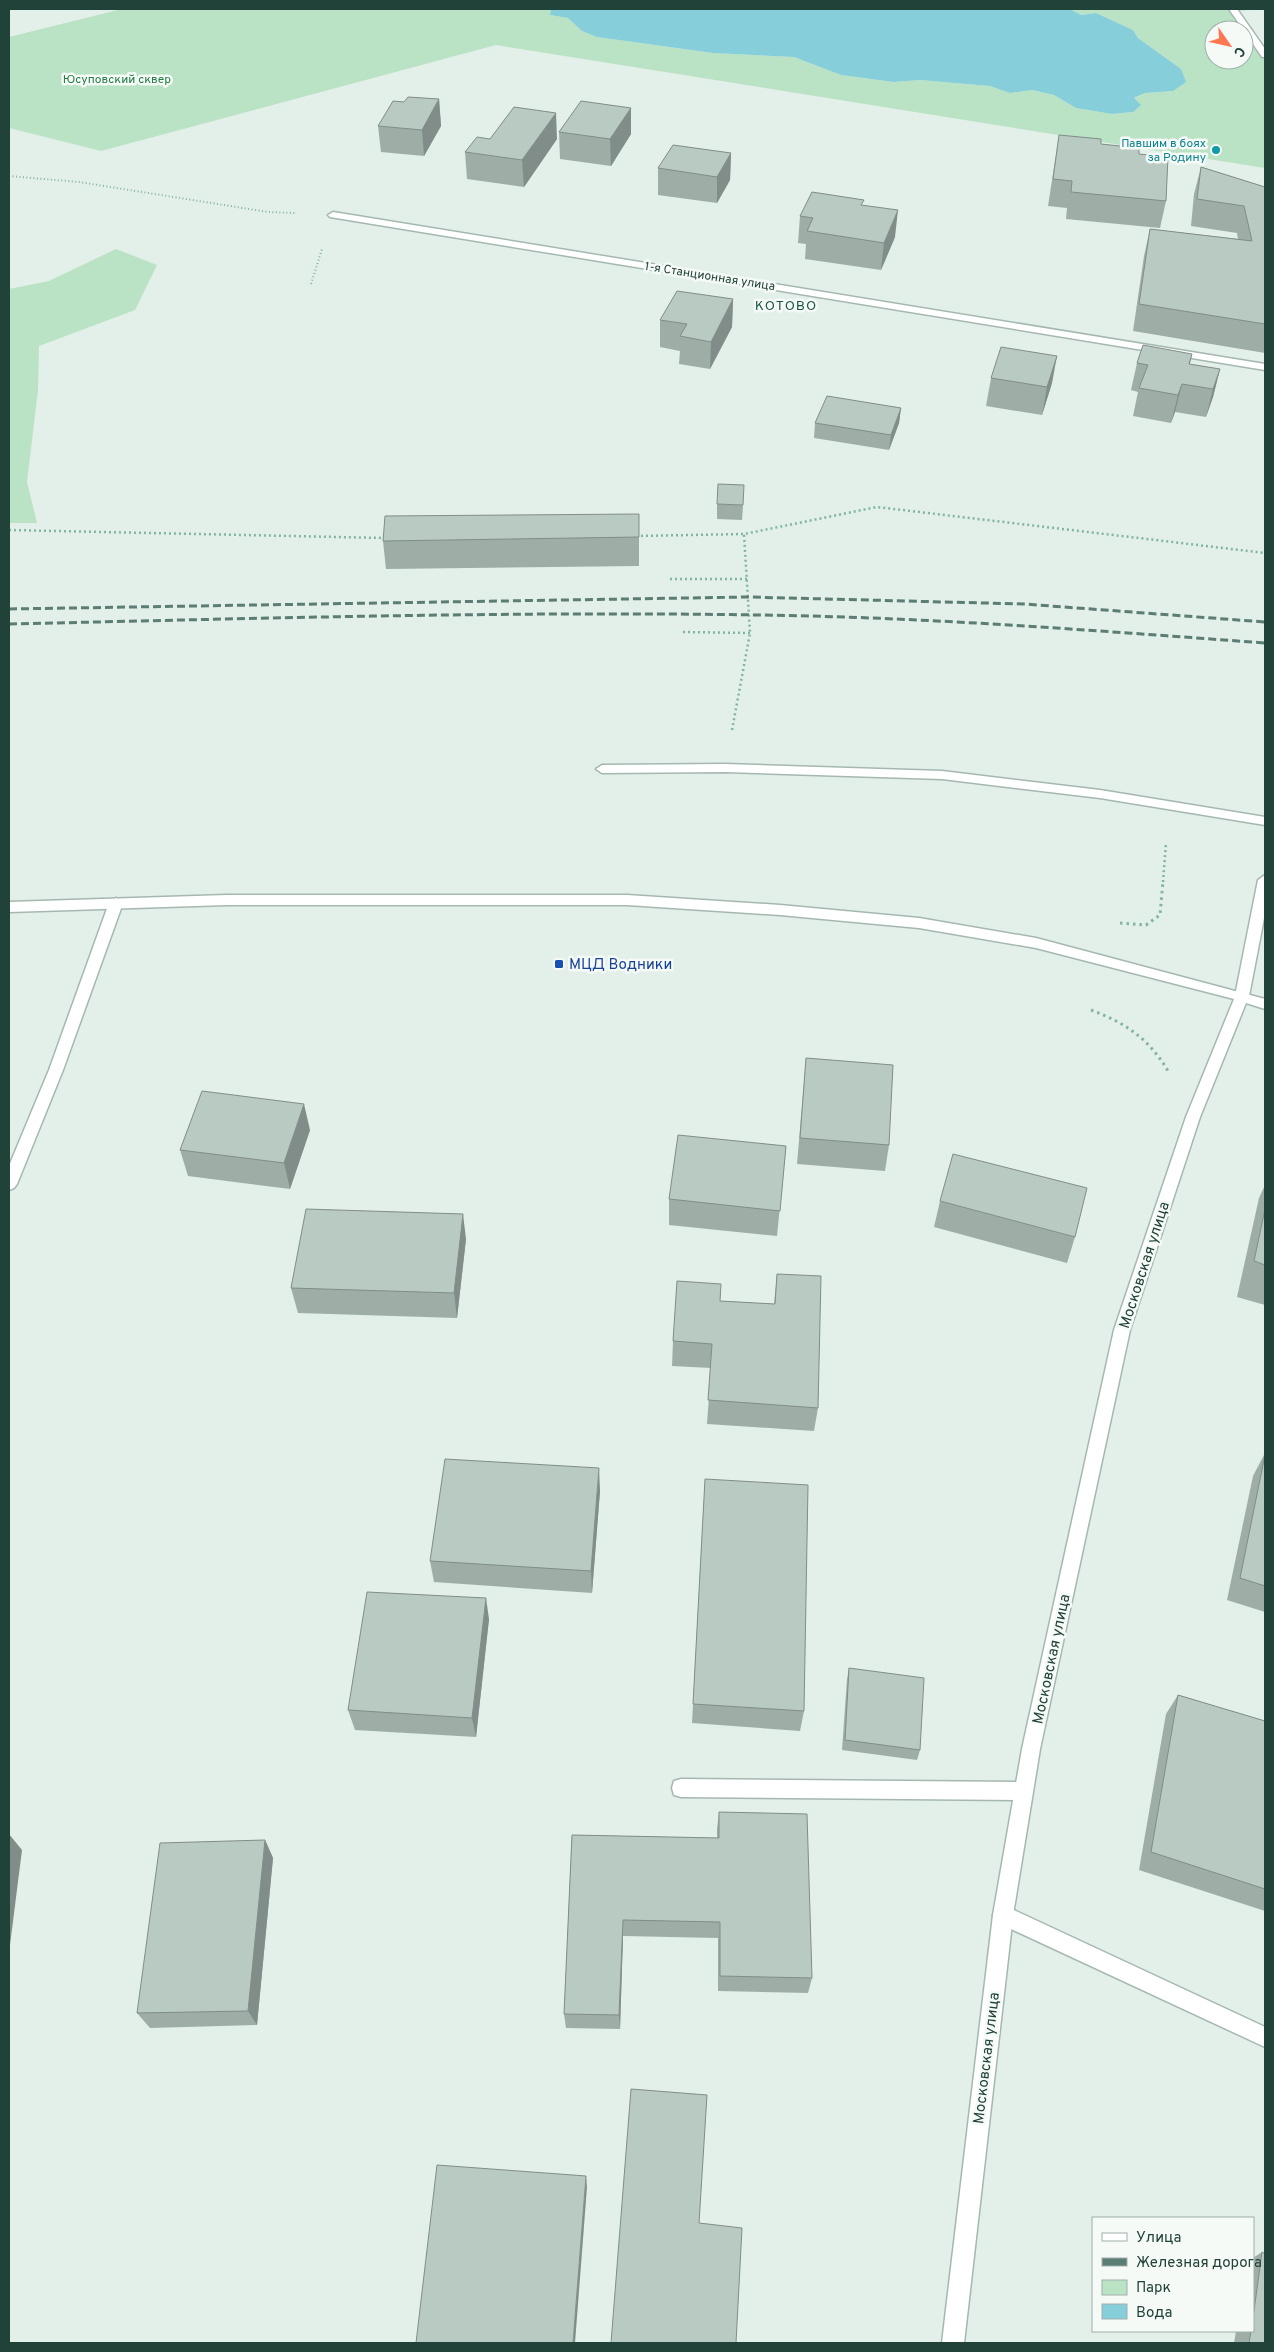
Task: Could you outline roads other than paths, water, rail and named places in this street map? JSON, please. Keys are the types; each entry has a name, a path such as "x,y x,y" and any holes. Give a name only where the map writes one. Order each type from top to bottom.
{"street":[{"path":"1234,9 1265,54"},
{"name":"1-я Станционная улица","path":"333,215 1265,367"},
{"path":"602,768 725,768 942,775 1100,794 1265,821"},
{"name":"Московская улица","path":"953,2343 1003,1915 1023,1791 1122,1330 1193,1117 1242,996 1265,880"},
{"path":"9,907 227,900 626,900 780,910 919,923 1036,943 1242,996 1265,1004"},
{"path":"9,1184 56,1070 116,903"},
{"path":"681,1788 1023,1791"},
{"path":"1003,1915 1265,2036"}],"water":[{"path":"551,9 1070,9 1081,15 1096,13 1133,30 1138,38 1181,69 1186,82 1173,91 1145,93 1134,98 1141,105 1133,112 1112,114 1076,108 1054,95 1032,90 1010,93 990,86 920,80 894,82 841,75 794,57 713,53 597,37 582,31 568,18 550,15"}],"railway":[{"path":"9,609 748,597 1024,604 1265,622"},
{"path":"9,624 410,616 711,614 925,620 1265,643"}],"place":[{"name":"Павшим в боях за Родину","path":"1216,150"},
{"name":"МЦД Водники","path":"559,964"}],"district":[{"name":"КОТОВО","path":"786,305"}],"park label":[{"name":"Юсуповский сквер","path":"117,79"}]}
